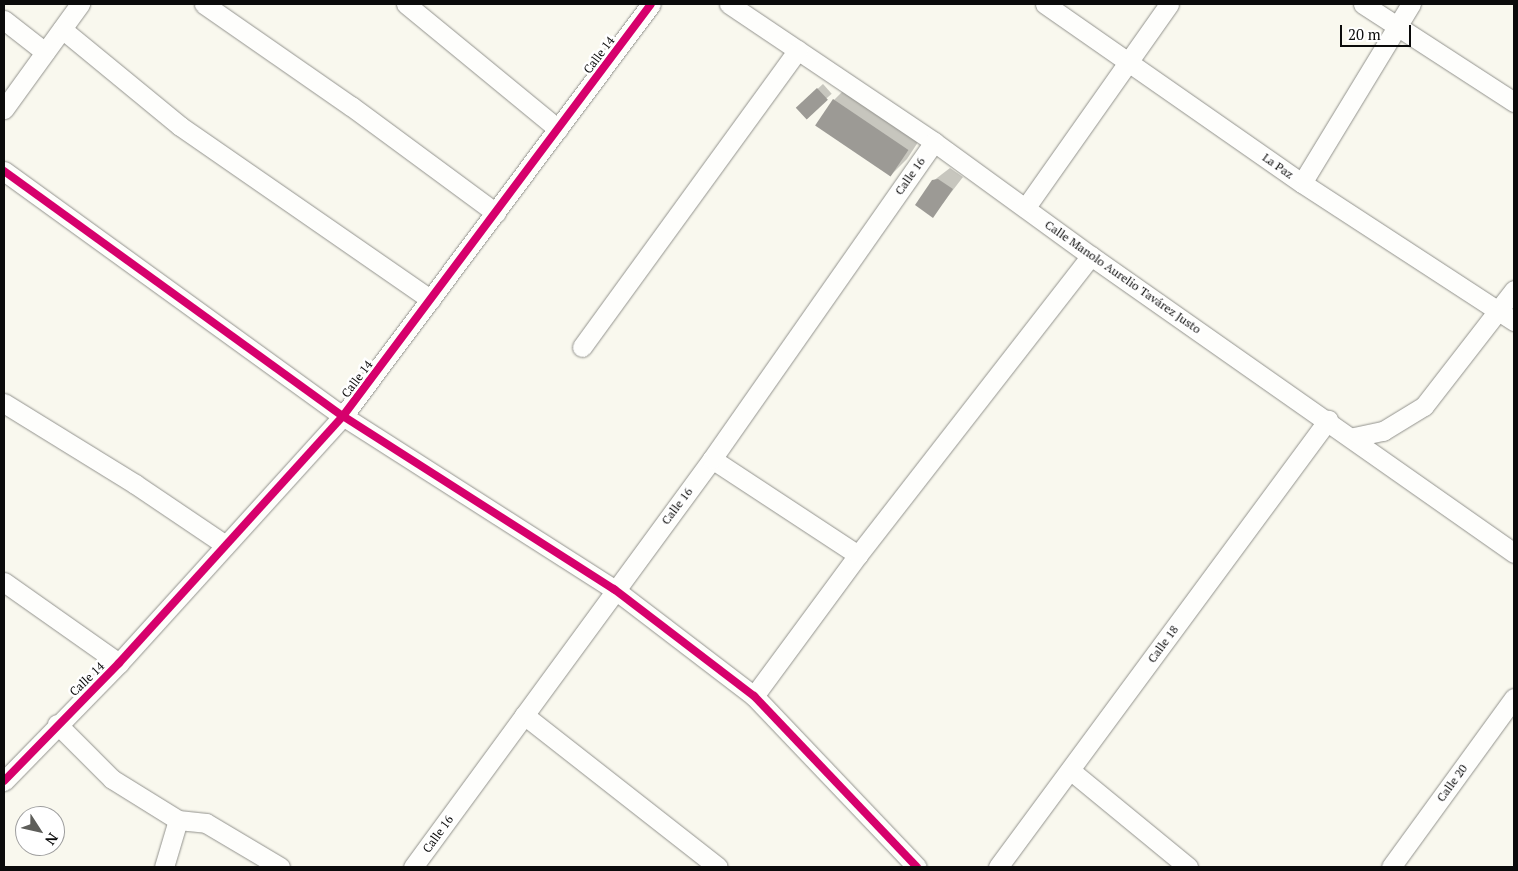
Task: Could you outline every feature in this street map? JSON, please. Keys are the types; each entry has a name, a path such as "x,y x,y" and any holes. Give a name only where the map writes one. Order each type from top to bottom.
{"street":[{"path":"4,109 80,4"},
{"path":"204,4 351,106 496,213"},
{"path":"406,4 558,129"},
{"name":"Calle 14","path":"4,781 57,724 119,663 224,544 343,416 651,4"},
{"name":"Calle Manolo Aurelio Tavárez Justo","path":"729,4 934,142 1091,256 1354,437 1514,553"},
{"name":"La Paz","path":"1045,4 1302,183 1507,316"},
{"path":"1026,207 1130,62 1169,4"},
{"path":"1363,4 1514,102"},
{"path":"1302,183 1411,4"},
{"path":"4,20 45,52"},
{"path":"62,29 180,126 431,300"},
{"path":"582,347 798,50"},
{"name":"Calle 16","path":"413,867 614,589 712,459 934,142"},
{"path":"4,171 343,416 614,589 754,696 917,867"},
{"path":"754,696 858,555 1091,256"},
{"path":"1354,437 1383,431 1424,406 1507,316 1514,290"},
{"path":"4,403 135,484 224,544"},
{"name":"Calle 18","path":"998,867 1328,420"},
{"path":"712,459 858,555"},
{"path":"4,582 119,663"},
{"name":"Calle 20","path":"1390,867 1514,698"},
{"path":"524,714 718,867"},
{"path":"57,724 112,779 178,820 206,823 280,867"},
{"path":"1070,770 1188,867"},
{"path":"164,867 178,820"}],"building":[{"path":"817,88 828,100 807,119 796,108"},
{"path":"833,99 908,150 891,176 815,126"},
{"path":"938,179 953,189 933,218 915,205 932,180"}],"cycle path":[{"path":"4,781 119,663 343,416 651,4"},
{"path":"4,171 343,416 614,589 754,696 917,867"}]}
